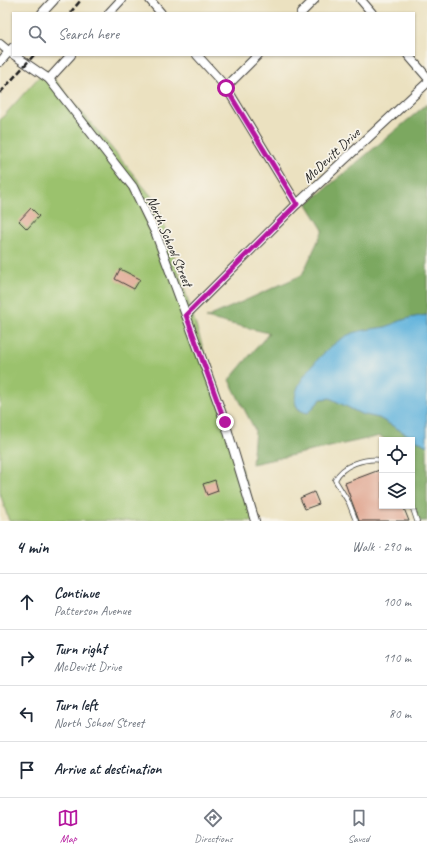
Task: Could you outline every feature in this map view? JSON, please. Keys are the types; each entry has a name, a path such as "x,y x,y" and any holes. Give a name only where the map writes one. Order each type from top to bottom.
{"street":[{"path":"43,12 54,0"},
{"path":"110,12 121,0"},
{"path":"150,0 160,12"},
{"path":"302,12 314,0"},
{"path":"361,0 371,12"},
{"name":"North School Street","path":"0,44 12,52"},
{"path":"0,62 12,52"},
{"name":"North School Street","path":"17,56 49,79 133,187 156,234 186,315 225,422 255,521"},
{"path":"49,79 70,56"},
{"path":"198,56 226,88 297,204"},
{"path":"226,88 257,56"},
{"path":"409,56 427,77"},
{"name":"McDevitt Drive","path":"186,315 297,204 427,83"}],"lane":[{"path":"356,521 349,503 335,480 339,472 355,464 374,459 379,460"},
{"path":"413,509 417,521"}],"green space":[{"path":"46,69 157,203 258,521 9,521 0,493 0,120"},
{"path":"427,104 427,315 406,319 387,327 367,330 342,339 307,372 296,405 299,410 310,411 321,399 330,398 361,414 379,418 412,437 380,436 252,464 255,430 229,380 269,333 206,318 302,275 323,230 307,204"},
{"path":"415,439 427,446 427,521 417,521 414,509"}],"water":[{"path":"427,315 427,446 415,439 415,437 412,437 379,418 361,414 330,398 321,399 308,413 301,410 297,406 295,401 296,395 304,376 321,356 341,339 355,332 385,327 414,317"}],"building":[{"path":"31,208 39,216 27,229 19,221"},
{"path":"120,269 140,279 134,289 115,279"},
{"path":"379,470 379,509 404,509 409,521 359,521 345,483"},
{"path":"215,480 218,491 207,495 203,484"},
{"path":"314,492 319,504 305,509 300,498"}],"railway":[{"path":"71,12 81,0"},
{"path":"0,93 33,56"}],"route":[{"path":"225,422 186,315 297,204 226,88"}]}
